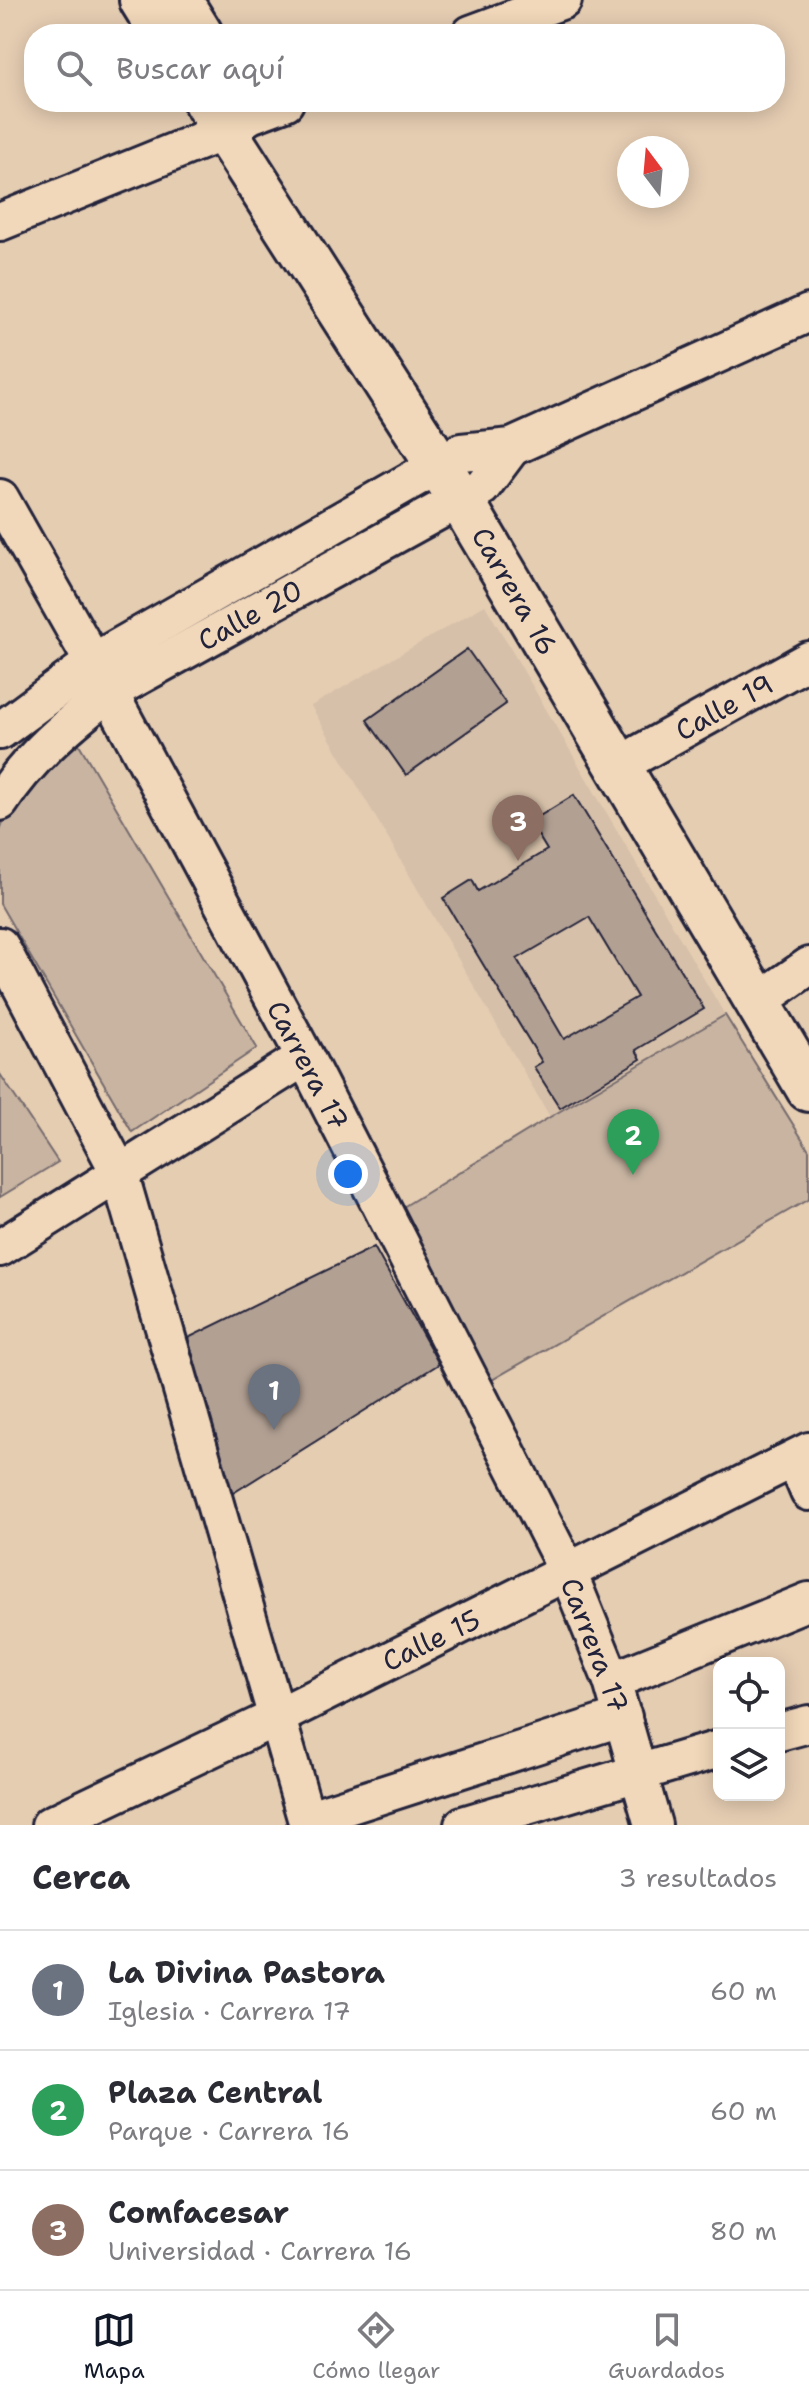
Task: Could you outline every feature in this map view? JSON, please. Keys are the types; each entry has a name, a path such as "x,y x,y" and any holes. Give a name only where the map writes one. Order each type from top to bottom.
{"main road":[{"path":"142,0 157,24"},
{"path":"179,0 194,24"},
{"name":"Carrera 16","path":"242,112 460,476 711,926 782,984 809,1089"},
{"name":"Carrera 16","path":"460,476 782,984 809,1038"}],"street":[{"path":"498,24 563,0"},
{"path":"0,222 237,112"},
{"name":"Calle 20","path":"0,731 512,447 809,313"},
{"name":"Carrera 17","path":"0,498 305,1057 568,1572 612,1681 653,1825"},
{"name":"Calle 19","path":"639,754 809,660"},
{"name":"Calle 20","path":"0,802 38,754 68,725 100,677"},
{"path":"0,946 119,1172 308,1822 623,1717"},
{"path":"0,1248 305,1057"},
{"path":"802,1455 809,1492"},
{"name":"Calle 15","path":"50,1825 277,1717 802,1455"},
{"path":"612,1681 809,1601"},
{"path":"785,1730 809,1724"},
{"path":"463,1825 713,1751"}],"shaded area":[{"path":"485,605 725,1015 550,1117 311,706"},
{"path":"72,732 257,1048 132,1132 0,904 0,830 16,789"},
{"path":"725,1015 809,1150 809,1199 490,1381 403,1207"},
{"path":"0,1074 58,1162 0,1197"}],"building":[{"path":"467,649 506,704 406,775 367,720"},
{"path":"574,795 704,1009 636,1050 641,1059 560,1108 534,1067 542,1062 443,898 472,880 478,891 547,850 530,822","holes":["589,917 637,997 564,1039 517,959"]},
{"path":"374,1247 439,1364 230,1495 188,1338"}],"place":[{"name":"Comfacesar","path":"518,861"},
{"name":"Plaza Central","path":"633,1175"},
{"name":"La Divina Pastora","path":"274,1430"}]}
